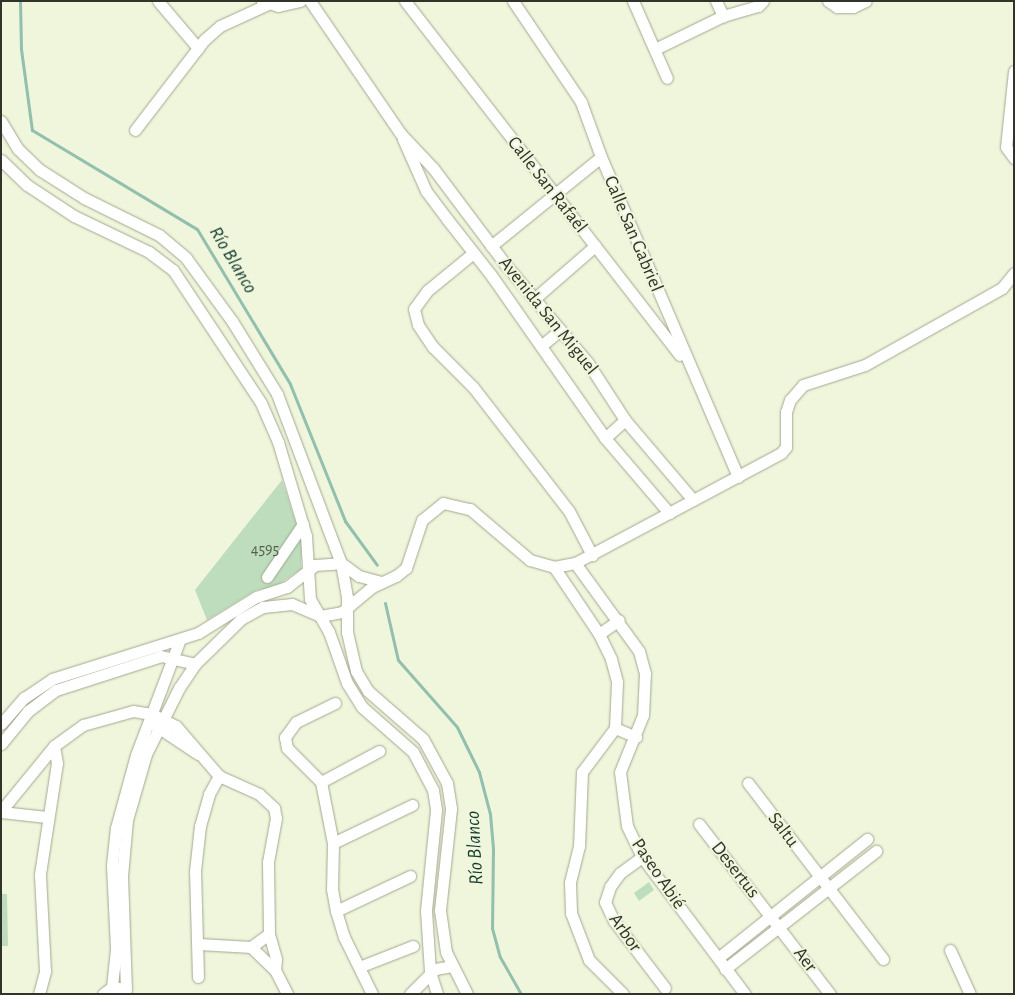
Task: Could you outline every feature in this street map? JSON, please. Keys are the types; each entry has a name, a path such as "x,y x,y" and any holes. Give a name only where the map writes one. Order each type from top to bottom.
{"street":[{"path":"158,1 198,48"},
{"path":"135,130 198,48 220,26 264,3 278,6 300,1"},
{"name":"Avenida San Miguel","path":"310,1 400,133 433,168 505,264 609,392 625,420 693,500"},
{"name":"Calle San Rafaél","path":"404,1 690,368"},
{"path":"634,1 667,78"},
{"path":"716,1 722,16"},
{"path":"656,49 722,16 758,6 763,1"},
{"path":"828,1 837,7 853,7 866,1"},
{"name":"Calle San Gabriel","path":"513,4 580,102 601,157 738,477"},
{"path":"1014,71 1006,147 1014,158"},
{"path":"1,121 18,148 40,170 84,198 159,235 186,258 209,286 277,394 341,563 348,608 347,632 356,671 368,692 423,739 447,783 451,809 440,910 443,937 452,966 465,993"},
{"name":"Avenida San Miguel","path":"400,133 426,191 472,254 491,275 605,438 669,513"},
{"path":"491,246 601,157"},
{"path":"1,160 27,185 74,216 148,252 173,270 193,298 273,426 303,524 310,599 320,616 353,694 362,707 413,752 433,790 436,810 426,911 430,972 437,994"},
{"path":"74,216 84,198"},
{"path":"447,219 461,207"},
{"path":"534,299 595,246"},
{"path":"472,254 427,291 414,309 418,326 432,347 474,387 563,503 592,555"},
{"path":"491,275 505,264"},
{"path":"180,639 175,658 166,677 156,721 135,789 124,845 127,992 107,990 116,948 112,865 116,828 125,788 156,721 195,664 241,619 263,607 292,604 320,616 335,615 348,608 381,582 396,576 410,562 427,513 450,502 470,509 530,560 554,567 575,563 781,453 786,447 786,412 790,400 803,385 865,365 1002,288 1014,273"},
{"path":"193,298 209,286"},
{"path":"541,346 560,330"},
{"path":"605,438 625,420"},
{"path":"266,577 303,524"},
{"path":"1,724 24,698 52,679 198,633 256,597 287,587 308,570 324,563 341,563 359,576 381,582"},
{"name":"Paseo Abié","path":"575,563 619,620 639,651 645,673 643,715 636,737 620,772 627,826 642,857 745,994"},
{"path":"554,567 591,619 611,659 617,682 614,728 582,772 579,846 570,883 571,913 589,960 622,994"},
{"path":"599,634 619,620"},
{"path":"198,633 207,643 209,652"},
{"path":"1,744 28,711 56,690 150,658 166,655 195,664"},
{"path":"150,658 160,665 166,677 179,688"},
{"path":"335,703 296,722 286,737 287,748 321,782 333,843 332,889 336,911 344,937 372,994"},
{"path":"1,811 54,746 83,724 133,711 156,721 204,756 219,776 269,800 274,808 276,818 268,862 269,934 275,970 287,994"},
{"path":"614,728 636,737"},
{"path":"39,994 44,971 40,874 47,816 58,763 54,746"},
{"path":"321,782 379,751"},
{"path":"198,977 199,944 195,871 200,826 209,794 219,776"},
{"name":"Saltu","path":"748,783 883,959"},
{"path":"333,843 412,805"},
{"path":"1,811 47,816"},
{"name":"Desertus","path":"699,824 779,926"},
{"path":"718,958 867,839"},
{"path":"725,969 827,888 876,852"},
{"name":"Arbor","path":"642,857 620,873 610,887 605,902 614,922 666,988"},
{"path":"336,911 410,876"},
{"name":"Aer","path":"779,926 830,994"},
{"path":"199,944 251,947 269,934"},
{"path":"359,967 413,946"},
{"path":"251,947 275,970"},
{"path":"950,950 970,994"},
{"path":"410,994 430,972 443,966 452,966"}],"building":[{"path":"282,480 302,541 301,569 275,587 256,590 207,620 195,590"},
{"path":"649,882 654,890 639,901 634,893"},
{"path":"1,894 7,894 8,946 1,946"}],"waterway":[{"name":"Río Blanco","path":"20,1 21,49 32,130 197,229 290,384 345,521 377,565"},
{"name":"Río Blanco","path":"385,603 398,660 457,727 479,772 490,814 493,848 492,928 500,957 521,994"}]}
